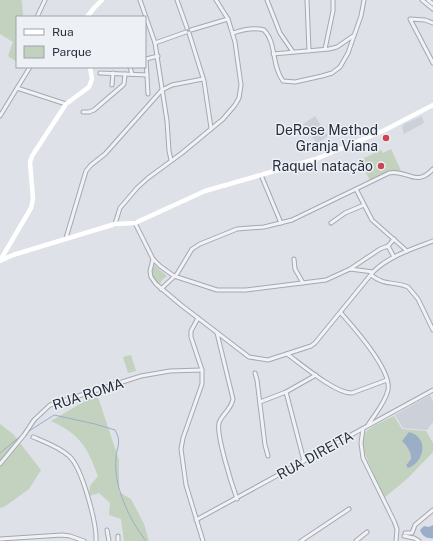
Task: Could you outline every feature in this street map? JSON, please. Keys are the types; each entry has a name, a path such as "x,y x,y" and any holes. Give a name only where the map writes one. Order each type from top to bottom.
{"main road":[{"path":"88,16 102,0"},
{"path":"3,261 13,237 32,208 33,199 30,159 66,104 89,87 92,80 90,68"},
{"path":"3,261 20,253 66,238 115,224 135,223 205,191 316,158 385,130 433,105"}],"street":[{"path":"37,16 45,0"},
{"path":"145,0 141,1 158,56 171,160"},
{"path":"178,0 203,79 211,128"},
{"path":"115,224 118,211 148,178 223,119 239,98 241,91 240,74 233,33 228,19 216,0"},
{"path":"267,0 280,33 293,52"},
{"path":"307,0 309,51"},
{"path":"325,49 333,11 333,0"},
{"path":"233,33 250,29 264,30 268,36 276,70 283,81 295,82 322,76 332,73 342,65 361,16 364,0"},
{"path":"422,0 433,9"},
{"path":"428,0 433,4"},
{"path":"155,43 228,19"},
{"path":"433,23 425,20 410,19 433,63"},
{"path":"273,54 337,47 353,36"},
{"path":"148,94 146,59 158,56"},
{"path":"0,116 29,68"},
{"path":"130,68 132,74"},
{"path":"100,73 147,75"},
{"path":"112,85 113,73"},
{"path":"83,112 94,110 122,86 124,84 125,74"},
{"path":"66,238 86,171 91,165 105,154 162,90 172,85 203,79"},
{"path":"17,88 66,104"},
{"path":"161,289 179,271 188,254 200,244 237,229 264,227 292,220 389,173 398,173 419,178 426,176 433,169"},
{"path":"261,175 281,223"},
{"path":"356,188 372,220 407,251"},
{"path":"331,223 345,213 364,205"},
{"path":"135,223 153,259 164,269 174,276 217,290 246,290 326,280 350,269 380,249 388,246 394,239"},
{"path":"153,259 150,271 151,277 161,289 249,357 268,360 315,343 342,313 372,274 381,265 394,257 433,241"},
{"path":"388,246 394,257"},
{"path":"294,259 295,269 303,283"},
{"path":"350,269 372,274 377,280 386,283 408,286 418,300 433,330"},
{"path":"297,283 299,277"},
{"path":"342,313 373,353 385,373 387,380 388,388 384,400 367,426"},
{"path":"198,318 191,331 191,337 202,370 202,384 183,438 181,449 186,485 203,541"},
{"path":"217,332 233,399 230,408 219,422 219,432 229,477 237,499"},
{"path":"287,354 316,375 347,394 387,380"},
{"name":"RUA ROMA","path":"0,464 34,420 50,405 142,376 202,370"},
{"path":"255,373 265,446 268,456"},
{"path":"260,402 286,392 316,375"},
{"name":"RUA DIREITA","path":"196,520 237,499 433,390"},
{"path":"286,392 304,461"},
{"path":"363,429 361,443 362,458 384,499 397,529 396,541"},
{"path":"33,438 64,452 74,461 81,477 94,522 96,541"},
{"path":"301,541 349,509"},
{"path":"397,529 403,534 412,533 415,525 433,510"},
{"path":"106,530 109,541"},
{"path":"356,541 367,532"},
{"path":"397,533 419,541"},
{"path":"0,539 25,540 62,535 84,541"},
{"path":"118,536 118,541"}],"shaded area":[{"path":"315,116 328,136 317,144 303,124"},
{"path":"422,116 424,123 404,134 402,127 404,124"},
{"path":"430,395 433,402 433,422 427,430 403,428 395,415"}],"green space":[{"path":"0,0 22,1 23,16 16,16 16,61 8,56 13,42 0,34"},
{"name":"Raquel natação","path":"391,149 403,175 395,172 370,181 360,160 381,150 383,153"},
{"path":"153,264 167,276 162,280 159,286 153,276"},
{"path":"131,355 136,371 128,373 123,357"},
{"path":"97,394 119,460 119,492 131,499 144,524 149,541 124,541 121,519 109,515 110,503 99,493 89,496 90,486 98,476 82,443 69,431 51,421"},
{"path":"394,416 402,429 426,431 433,443 433,452 408,478 384,498 373,477 374,475 365,454 363,442 364,436 368,430"},
{"path":"0,424 13,434 41,470 29,489 4,507 0,508"}],"water":[{"path":"409,432 420,439 422,450 418,461 408,468 406,465 411,459 411,454 407,446 402,441"},
{"path":"433,525 433,538 423,535 420,530 424,526 429,527"}],"waterway":[{"path":"29,431 54,415 115,430 119,441 116,457 116,468 120,491 128,512 146,541"},
{"path":"0,453 22,435"}],"place":[{"name":"DeRose Method Granja Viana","path":"386,138"},
{"name":"Raquel natação","path":"381,166"}]}
